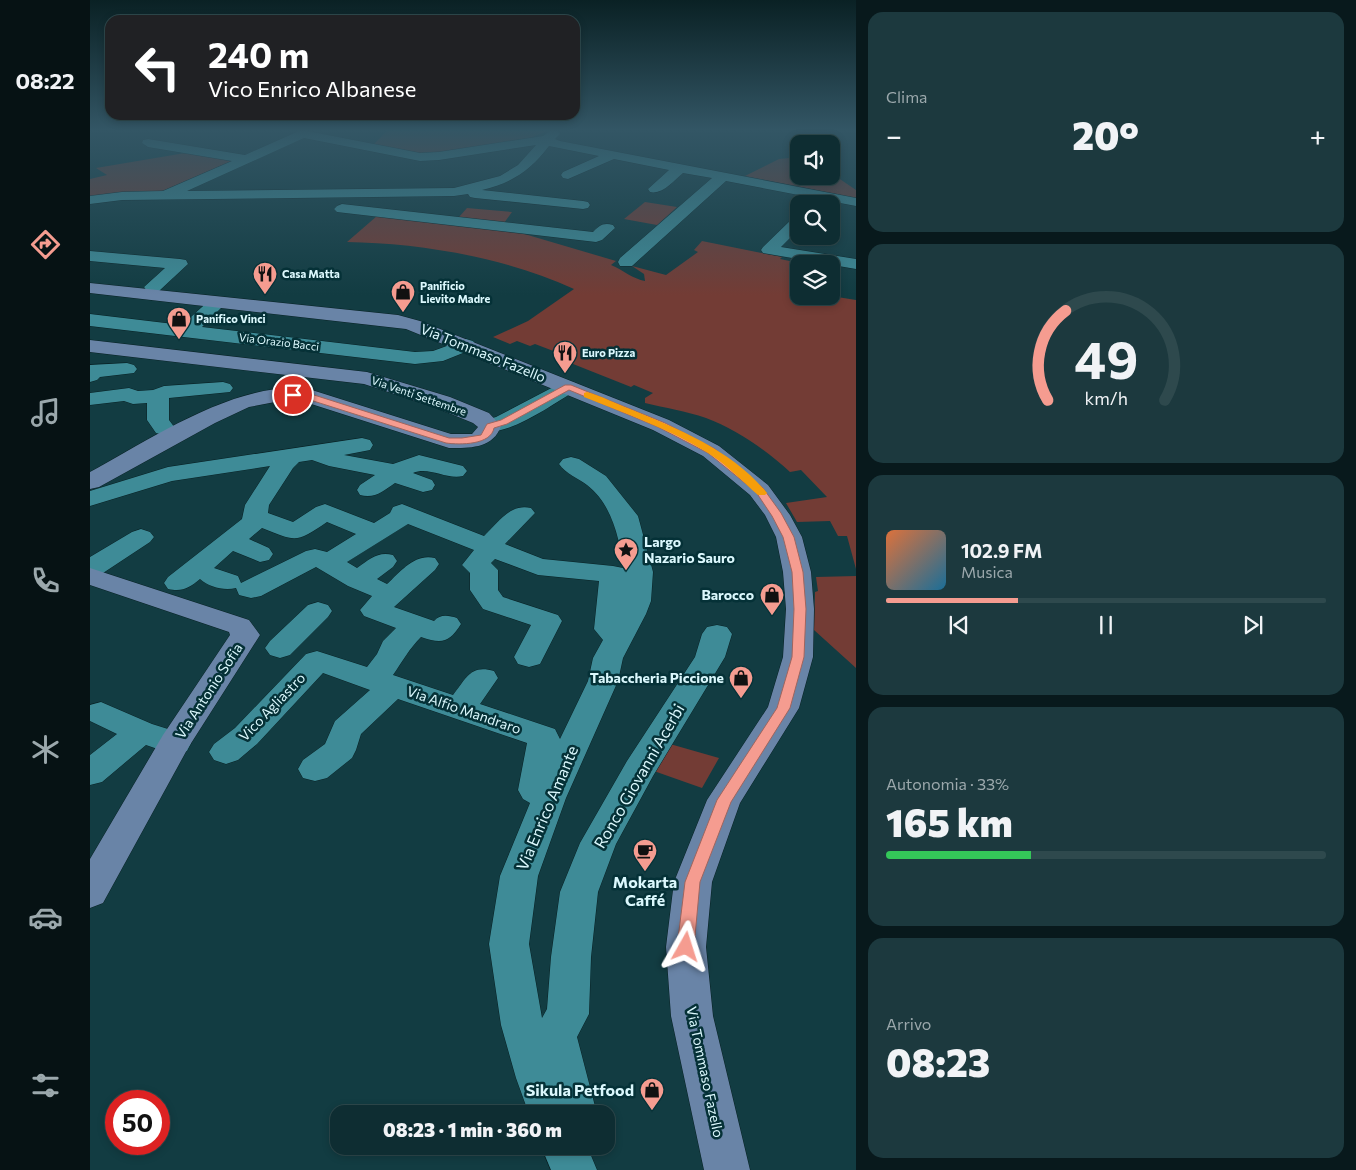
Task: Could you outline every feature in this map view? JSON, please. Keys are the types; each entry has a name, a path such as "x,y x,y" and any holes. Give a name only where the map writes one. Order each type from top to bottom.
{"main road":[{"name":"Via Tommaso Fazello","path":"90,288 413,324 661,425 711,451 759,490 777,515 789,537 797,572 800,609 798,657 783,708 724,800 692,882 686,947 692,1016 726,1170"},
{"name":"Via Venti Settembre","path":"90,346 367,378 442,402 481,418 490,426"},
{"path":"90,482 207,418 242,402 268,397 308,396 449,441 484,437 489,432 490,426"},
{"name":"Via Antonio Sofia","path":"90,576 239,626 244,636 176,743 90,892"}],"street":[{"path":"166,195 187,186"},
{"path":"454,192 482,186"},
{"path":"626,262 712,186"},
{"path":"762,186 800,195"},
{"path":"90,200 122,196 166,195 454,192 583,205"},
{"path":"273,194 280,200 315,206 596,237 607,228"},
{"path":"840,201 856,202"},
{"path":"790,229 769,250 856,264"},
{"path":"90,256 180,264 153,287"},
{"path":"187,331 218,302"},
{"name":"Via Orazio Bacci","path":"90,320 415,358 436,357 466,345"},
{"path":"90,376 92,371 127,369"},
{"path":"490,426 504,422 568,387"},
{"path":"90,399 129,394 133,398 157,390 164,392 223,388"},
{"path":"157,390 158,420 164,428"},
{"path":"90,499 168,474 362,445"},
{"path":"255,520 256,505 268,490 283,464 303,455 393,473 422,485"},
{"path":"455,471 420,462 393,473 369,490 402,510 538,567 613,574 608,629 619,639"},
{"name":"Via Enrico Amante","path":"548,1105 522,1025 509,944 519,876 549,798 603,681 608,658 632,614 637,600 639,572 625,516 597,481 571,464"},
{"path":"328,563 376,533 402,510"},
{"path":"178,583 255,520 264,520 295,532 324,512 376,533"},
{"path":"522,514 475,565 484,570 484,590 493,602 548,621 529,657"},
{"path":"90,569 142,537"},
{"path":"230,540 260,554"},
{"path":"230,582 251,590 314,557 374,589"},
{"path":"384,561 374,589 374,610 439,633 447,624"},
{"path":"374,589 426,564"},
{"path":"280,648 318,611"},
{"path":"315,770 340,750 346,729 383,683 393,648 416,625"},
{"name":"Ronco Giovanni Acerbi","path":"573,1105 555,1034 568,1014 571,957 579,892 598,843 639,770 710,657 717,634"},
{"name":"Via Alfio Mandraro","path":"317,661 544,737 535,790 549,798"},
{"name":"Vico Agliastro","path":"226,752 246,736 317,661"},
{"path":"459,708 483,678"},
{"path":"101,713 141,732 176,743"},
{"path":"90,773 141,732"},
{"path":"568,1155 574,1170"}],"shaded area":[{"path":"90,186 175,186 160,192 90,198"},
{"path":"793,186 850,186 856,190 856,198"},
{"path":"645,202 677,207 657,225 624,219"},
{"path":"467,208 512,212 504,223 459,217"},
{"path":"377,216 521,233 616,261 611,265 645,281 644,274 632,266 666,275 698,252 694,250 702,241 782,257 780,259 790,261 790,305 840,305 840,297 856,300 856,569 847,536 838,536 830,521 797,522 786,503 827,497 801,470 790,472 750,441 706,418 645,403 645,398 653,393 634,385 631,387 563,360 569,357 535,344 530,346 517,341 510,344 493,337 528,321 574,289 521,269 463,254 404,245 347,242"},
{"path":"856,576 856,668 814,630 815,592 818,591 816,577"},
{"path":"670,744 719,758 702,788 651,770"}],"slow traffic":[{"path":"587,395 661,425 711,451 761,493"}],"place":[{"name":"Casa Matta","path":"265,295"},
{"name":"Panificio Lievito Madre","path":"403,313"},
{"name":"Panifico Vinci","path":"179,340"},
{"name":"Euro Pizza","path":"565,374"},
{"name":"Largo Nazario Sauro","path":"626,571"},
{"name":"Barocco","path":"772,616"},
{"name":"Tabaccheria Piccione","path":"741,699"},
{"name":"Mokarta Caffé","path":"645,872"},
{"name":"Sikula Petfood","path":"652,1111"}],"route":[{"path":"293,395 308,396 449,441 462,441 484,437 489,432 490,426 504,422 568,387 661,425 711,451 759,490 777,515 789,537 797,572 800,609 798,657 783,708 724,800 692,882 686,947"}]}
